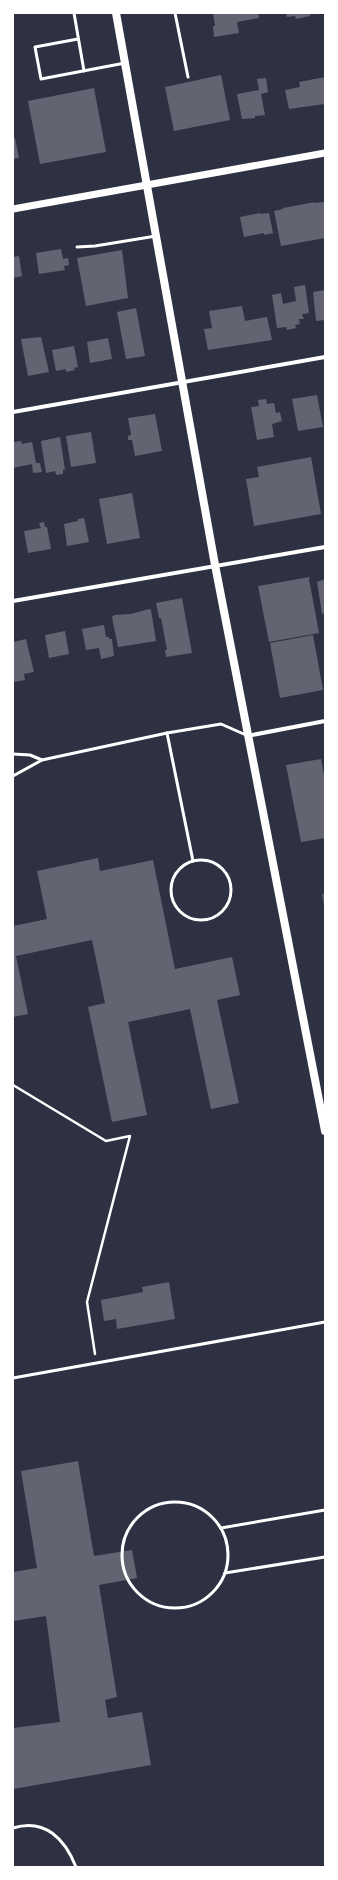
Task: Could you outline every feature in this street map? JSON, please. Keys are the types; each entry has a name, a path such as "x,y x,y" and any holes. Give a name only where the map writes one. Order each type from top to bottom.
{"main road":[{"path":"116,13 215,565 325,1131"}],"street":[{"path":"13,209 325,153"},
{"path":"13,412 325,357"},
{"path":"13,601 325,546"},
{"path":"248,736 325,721"}],"lane":[{"path":"74,13 84,71"},
{"path":"175,13 188,77"},
{"path":"78,39 35,48 41,79 125,63"},
{"path":"77,247 95,246 156,236"},
{"path":"13,776 42,760 167,733 221,724 248,736"},
{"path":"167,733 193,862"},
{"path":"13,754 30,755 42,760"},
{"path":"202,860 212,862 220,867 226,874 230,883 231,892 228,902 223,910 216,916 207,919 197,920 188,917 180,911 174,902 171,892 172,882 177,873 184,866 193,862 202,860"},
{"path":"13,1378 325,1322"},
{"path":"176,1502 194,1506 209,1514 221,1528 227,1542 228,1558 225,1574 216,1589 203,1601 186,1607 168,1608 152,1603 137,1592 127,1578 122,1560 124,1543 131,1526 143,1513 159,1505 176,1502"},
{"path":"221,1528 325,1510"},
{"path":"225,1574 325,1557"},
{"path":"13,1828 26,1824 52,1832 70,1851 76,1867"}],"path":[{"path":"13,1085 106,1140 130,1136 87,1302 97,1362"}],"building":[{"path":"213,13 258,13 259,18 237,22 239,33 214,37 213,26 215,26"},
{"path":"286,13 310,13 310,16 296,19 295,16 287,17"},
{"path":"221,75 230,120 174,131 165,87"},
{"path":"325,77 325,104 289,109 285,90 300,87 299,82"},
{"path":"266,78 268,92 261,94 265,115 255,116 255,118 242,119 237,94 259,90 257,79"},
{"path":"94,88 106,152 40,164 28,101"},
{"path":"13,138 15,138 19,158 13,159"},
{"path":"315,202 324,202 325,238 281,246 274,211"},
{"path":"260,213 269,213 273,233 264,235 264,233 244,237 240,217"},
{"path":"61,249 63,259 68,258 69,265 64,266 65,270 39,274 36,253"},
{"path":"122,250 128,298 86,306 77,258"},
{"path":"19,256 22,276 13,278 13,257"},
{"path":"305,285 309,313 302,314 304,319 299,319 300,324 295,325 296,328 287,330 286,327 277,328 272,295 281,293 283,304 296,301 294,287"},
{"path":"325,290 325,320 316,321 313,292"},
{"path":"242,306 245,321 267,317 272,340 208,350 204,329 212,328 209,311"},
{"path":"136,308 145,356 126,359 117,312"},
{"path":"41,337 49,372 28,376 21,339"},
{"path":"108,338 112,359 90,363 87,342"},
{"path":"74,346 78,367 74,368 75,370 66,372 66,369 56,371 52,350"},
{"path":"317,395 323,427 298,431 292,399"},
{"path":"266,399 267,404 274,403 276,413 280,412 282,421 272,424 274,437 257,440 251,407 259,406 258,400"},
{"path":"155,414 162,451 135,456 132,440 128,440 128,436 131,435 128,418"},
{"path":"91,432 96,463 71,467 66,436"},
{"path":"60,437 65,470 63,470 63,474 56,475 55,471 46,473 41,441"},
{"path":"21,441 22,444 32,442 36,463 40,463 42,472 33,473 32,464 13,468 14,442"},
{"path":"311,457 321,514 254,526 246,479 259,477 257,467"},
{"path":"132,493 140,538 107,544 99,499"},
{"path":"84,518 89,542 67,546 64,524"},
{"path":"44,522 45,527 47,527 51,549 28,553 24,531 41,528 39,523"},
{"path":"310,577 309,579 319,633 269,642 258,586"},
{"path":"325,579 325,613 322,614 317,582"},
{"path":"182,598 192,653 166,657 165,650 167,650 161,618 159,618 156,603"},
{"path":"149,609 151,610 156,641 118,647 112,617 114,615 131,614"},
{"path":"104,625 106,637 112,639 114,656 101,659 99,648 86,650 82,629"},
{"path":"65,631 69,654 49,658 45,635"},
{"path":"313,635 323,690 280,698 270,643"},
{"path":"26,639 34,672 24,674 25,680 14,682 13,642"},
{"path":"321,759 325,780 325,838 301,842 286,765"},
{"path":"98,858 100,871 153,860 175,969 232,957 240,995 217,1000 239,1103 211,1109 190,1009 128,1022 147,1115 112,1122 88,1007 105,1003 92,940 16,956 28,1014 13,1017 13,926 47,919 37,871"},
{"path":"322,894 325,894 325,905 324,905"},
{"path":"169,1282 175,1319 117,1329 116,1319 104,1321 101,1300 143,1292 142,1287"},
{"path":"78,1461 94,1556 132,1550 137,1578 99,1585 117,1697 105,1700 108,1718 142,1712 151,1765 13,1789 13,1728 60,1722 46,1616 13,1621 13,1572 37,1568 21,1471"}]}
